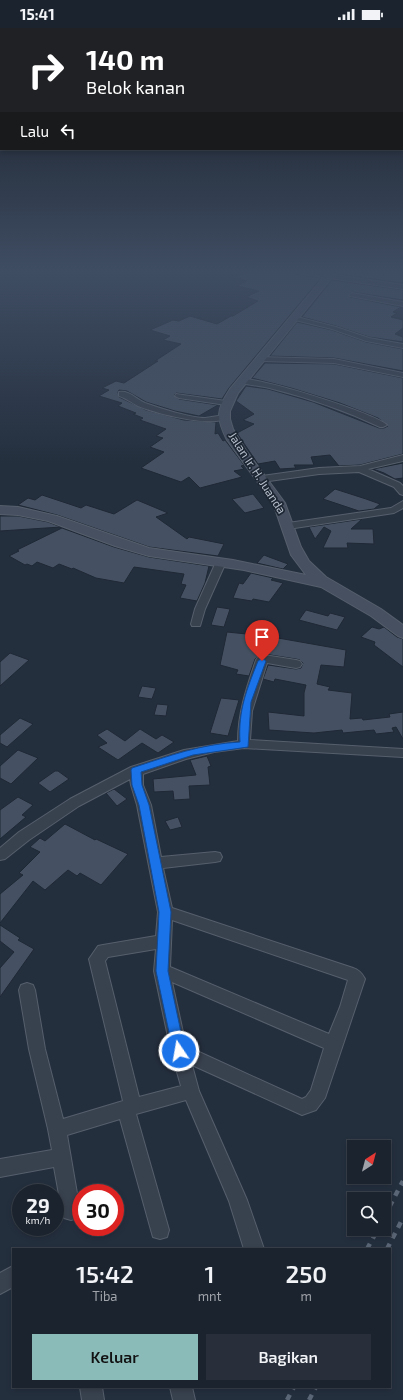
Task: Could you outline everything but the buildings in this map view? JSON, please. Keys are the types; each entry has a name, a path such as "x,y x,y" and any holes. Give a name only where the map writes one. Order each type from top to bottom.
{"street":[{"name":"Jalan Ir. H. Juanda","path":"280,335 226,403 224,417 229,431 244,456 279,503 288,526 293,547 298,557 309,571 324,583 372,610 403,633"},
{"path":"354,335 368,340 403,346"},
{"path":"261,359 334,362 403,375"},
{"path":"242,381 269,386 308,397 371,419 383,425"},
{"path":"122,394 141,404 194,419 206,420 224,417"},
{"path":"179,396 226,403"},
{"path":"262,479 319,471 360,469 403,458"},
{"path":"360,469 401,487"},
{"path":"288,526 384,512 394,510 403,504"},
{"path":"0,510 20,511 44,516 151,553 222,562 324,583"},
{"path":"196,624 200,609 222,562"},
{"path":"244,744 247,702 262,660 264,659 296,664"},
{"path":"0,855 24,837 99,788 136,770 192,752 221,746 244,744 403,753"},
{"path":"136,770 137,785 144,805 165,912 162,971 179,1051 191,1091 238,1200 254,1248"},
{"path":"156,863 215,857"},
{"path":"165,912 356,977 357,981 315,1100 311,1104 302,1107 179,1051"},
{"path":"160,1230 129,1108 97,959 103,951 164,941"},
{"path":"162,971 334,1044"},
{"path":"27,990 37,1049 57,1130 71,1211"},
{"path":"57,1130 191,1091"},
{"path":"0,1168 61,1157"},
{"path":"0,1284 12,1277"},
{"path":"91,1388 94,1400"},
{"path":"181,1388 184,1400"}],"railway":[{"path":"391,1204 403,1181"},
{"path":"388,1248 403,1218"},
{"path":"368,1248 374,1236"},
{"path":"287,1400 293,1388"},
{"path":"309,1400 315,1388"}],"route":[{"path":"179,1051 162,971 165,912 144,805 137,785 136,770 169,758 192,752 221,746 244,744 247,702 262,661"}]}
